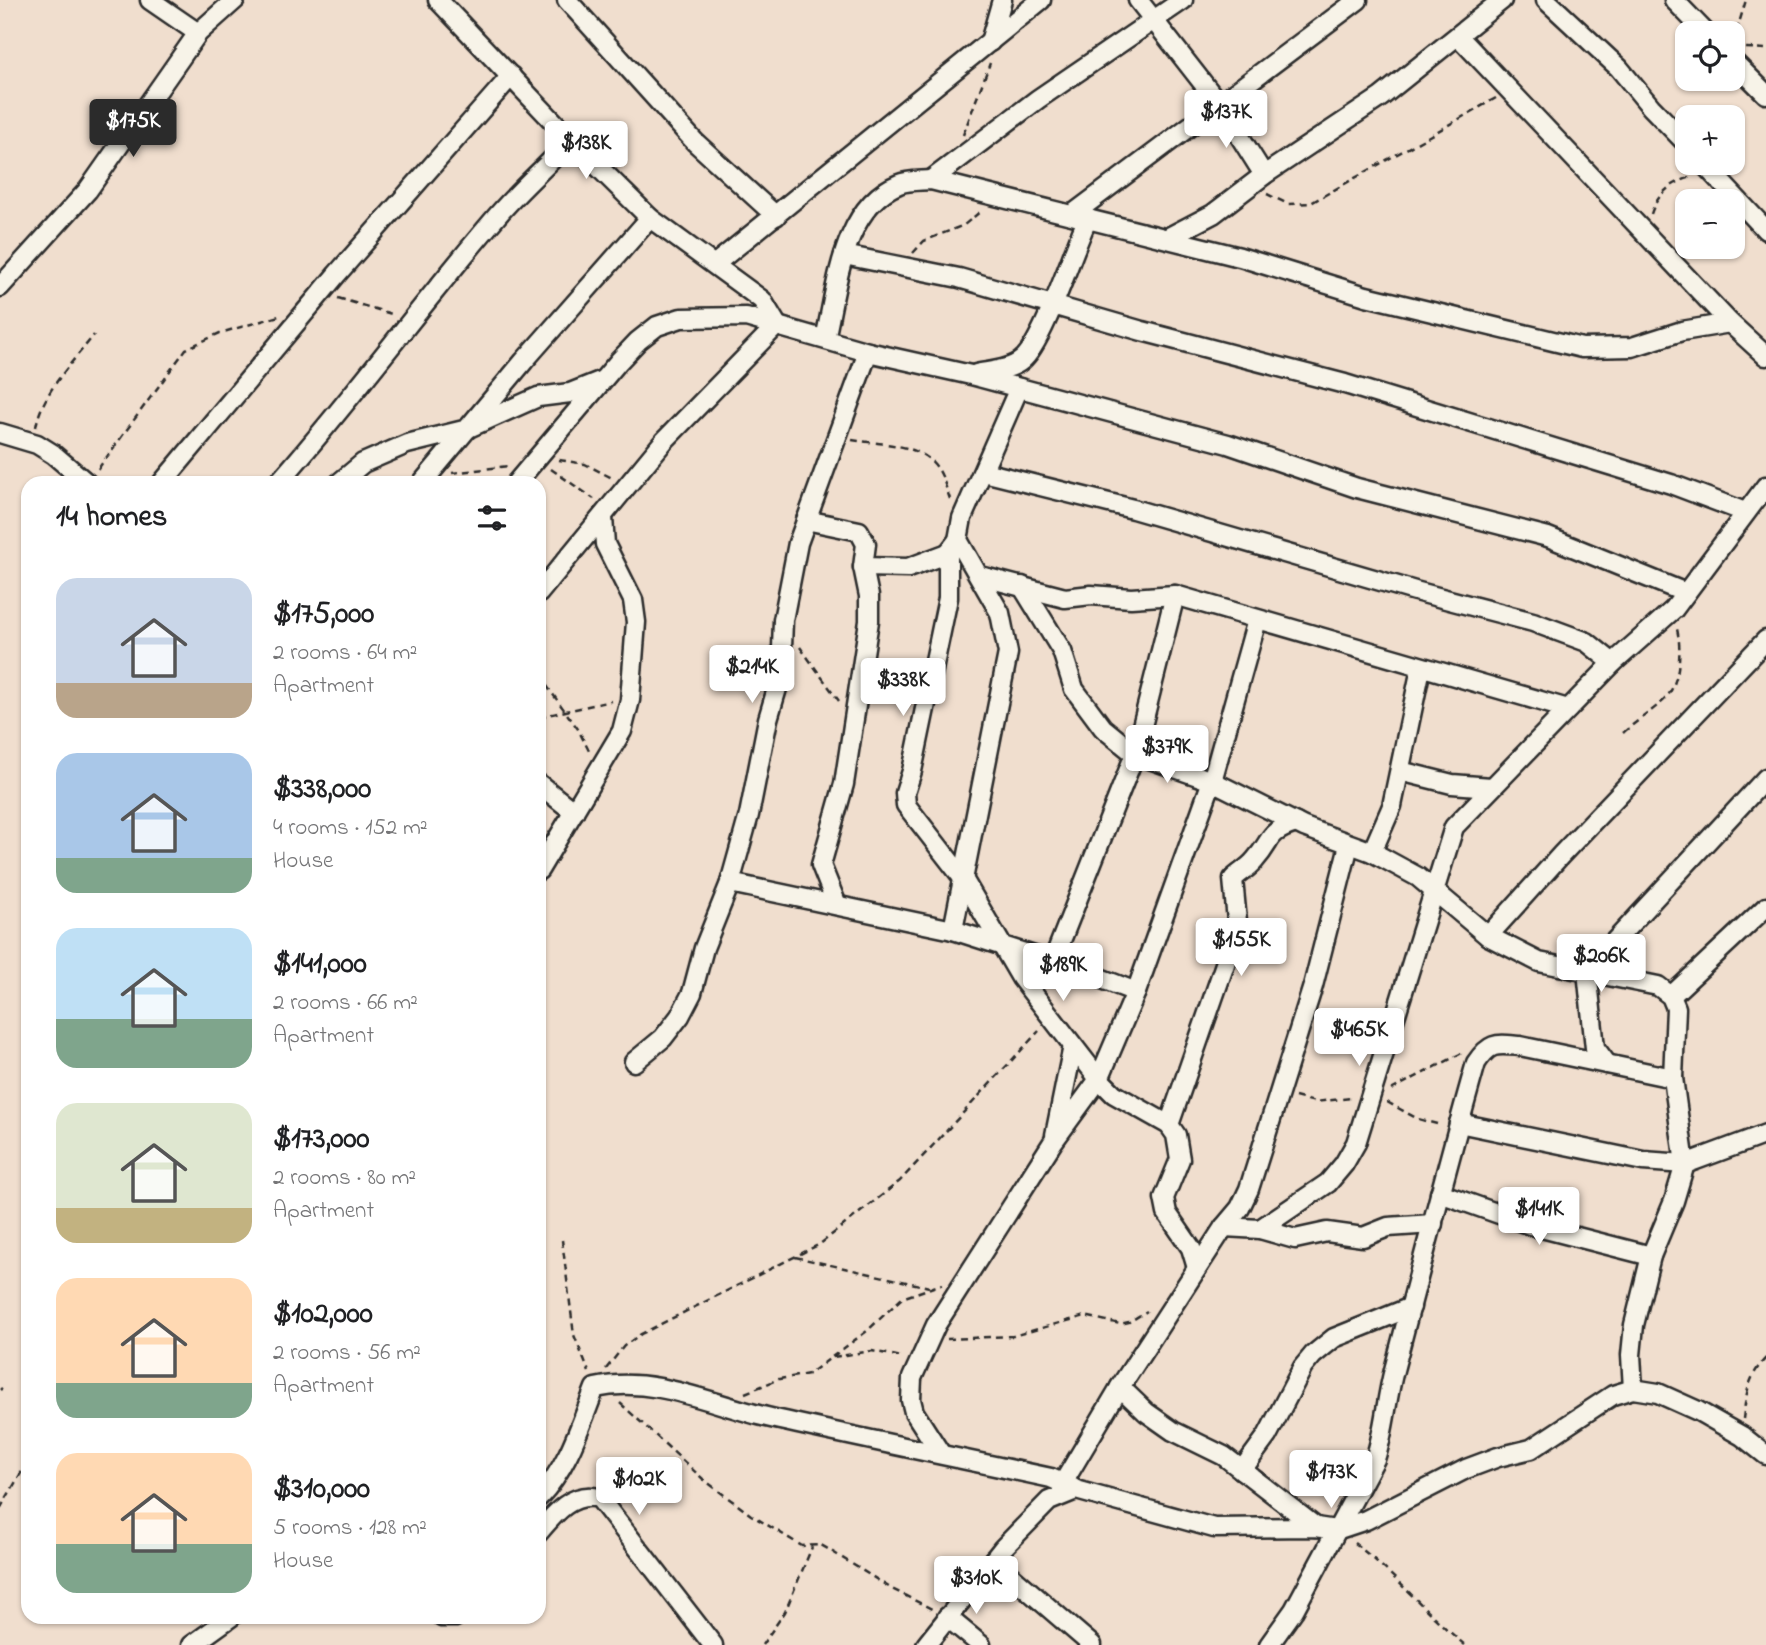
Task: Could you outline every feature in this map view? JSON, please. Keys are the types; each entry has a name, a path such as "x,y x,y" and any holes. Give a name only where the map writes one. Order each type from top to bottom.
{"street":[{"path":"150,0 198,33"},
{"path":"0,288 88,190 198,33 235,0"},
{"path":"438,0 571,140 650,218 762,300 777,325"},
{"path":"567,0 695,142 776,216"},
{"path":"994,39 1002,0"},
{"path":"716,264 1041,0"},
{"path":"1138,0 1220,105 1258,180"},
{"path":"931,180 1038,99 1184,0"},
{"path":"971,375 1003,369 1022,361 1035,342 1052,304 1080,216 1358,0"},
{"path":"1167,239 1213,214 1258,180 1381,97 1502,0"},
{"path":"1546,0 1619,68 1675,132"},
{"path":"1674,0 1694,21"},
{"path":"1459,37 1730,323 1766,356"},
{"path":"1745,64 1766,94"},
{"path":"168,476 317,298 511,76"},
{"path":"284,476 321,435 500,212 571,140"},
{"path":"1714,175 1766,230"},
{"path":"825,339 844,255 855,226 879,196 901,183 931,180 1240,257 1366,296 1582,348 1632,347 1682,331 1730,323"},
{"path":"427,476 464,430 650,218"},
{"path":"844,255 959,278 1345,384 1671,484 1745,512"},
{"path":"523,476 602,380 638,341 657,326 681,318 712,315 746,317 868,352 971,375 1228,444 1357,488 1548,537 1686,593"},
{"path":"546,585 683,422 777,325"},
{"path":"634,1062 663,1038 680,1016 692,993 704,948 730,883 749,815 768,719 781,676 783,620 793,564 806,520 868,352"},
{"path":"347,476 363,463 398,447 464,430 538,397 570,393 602,380"},
{"path":"1019,388 955,539 948,598 905,793 906,805 962,877 1021,978 1099,1079 1114,1094 1169,1125 1176,1135 1180,1159 1164,1198 1167,1213 1191,1248 1198,1268"},
{"path":"0,433 37,444 54,454 79,476"},
{"path":"984,472 1133,509 1415,591 1533,622 1587,642 1613,663"},
{"path":"1260,1229 1328,1182 1344,1164 1356,1143 1374,1097 1433,890 1454,827 1613,663 1674,609 1766,486"},
{"path":"546,858 622,731 630,700 636,622 633,600 605,544 607,514"},
{"path":"806,520 859,531 866,544 863,568 869,596 869,621 844,784 821,866 837,905"},
{"path":"863,568 908,568 955,539"},
{"path":"953,930 1008,653 1000,613 980,576 955,539"},
{"path":"980,576 1065,598 1175,595 1569,709"},
{"path":"1022,586 1062,651 1074,690 1103,728 1135,754 1212,781 1296,823 1372,852 1418,877 1488,936 1539,962 1658,986 1671,996 1676,1008 1673,1078 1685,1164 1674,1201 1651,1256 1634,1325 1631,1355 1633,1389"},
{"path":"1053,961 1135,754 1175,595"},
{"path":"940,1454 920,1426 911,1400 912,1378 921,1354 1053,1142 1099,1079 1136,992 1212,781 1257,620"},
{"path":"1488,936 1561,855 1766,640"},
{"path":"1372,852 1392,806 1421,668"},
{"path":"1400,771 1452,784 1491,787"},
{"path":"1606,1064 1595,1048 1587,971 1766,778"},
{"path":"546,790 574,812"},
{"path":"1169,1125 1234,938 1237,921 1234,879 1258,858 1270,836 1279,829 1296,823"},
{"path":"926,1645 993,1560 1049,1501 1070,1486 1120,1387 1224,1227 1240,1208 1249,1189 1313,986 1349,845"},
{"path":"730,883 953,930 1053,961 1136,992"},
{"path":"1671,996 1766,907"},
{"path":"1269,1645 1294,1610 1375,1459 1385,1404 1476,1063 1486,1049 1499,1045 1520,1046 1673,1078"},
{"path":"1053,1142 1073,1046"},
{"path":"1458,1127 1643,1161 1685,1164 1766,1134"},
{"path":"1440,1193 1530,1225 1651,1256"},
{"path":"1224,1227 1260,1229 1295,1239 1327,1232 1338,1232 1355,1238 1388,1227 1433,1224"},
{"path":"1242,1470 1267,1436 1303,1367 1313,1355 1334,1338 1410,1307"},
{"path":"546,1488 575,1442 598,1386 630,1384 688,1392 767,1417 940,1454 1070,1486 1214,1528 1316,1527 1336,1530 1366,1520 1466,1469 1498,1457 1531,1450 1613,1395 1633,1389 1657,1393 1698,1411 1742,1436 1766,1455"},
{"path":"1120,1387 1146,1412 1173,1431 1207,1446 1316,1527"},
{"path":"546,1525 570,1501 599,1498 713,1645"},
{"path":"993,1560 1092,1645"},
{"path":"947,1617 981,1645"},
{"path":"192,1645 220,1624"}],"path":[{"path":"1740,21 1746,0"},
{"path":"956,162 967,119 984,82 994,39"},
{"path":"1745,53 1766,49"},
{"path":"1258,180 1271,197 1288,204 1311,203 1508,90"},
{"path":"1653,242 1652,211 1670,186 1694,175"},
{"path":"903,267 924,241 964,225 999,198"},
{"path":"92,476 186,349 220,333 251,326 317,298 351,300 410,321"},
{"path":"37,444 38,416 51,391 94,335"},
{"path":"836,438 908,449 932,460 941,474 955,539"},
{"path":"445,476 537,462 572,461 585,464 628,487"},
{"path":"537,462 607,514"},
{"path":"1623,733 1642,715 1664,701 1670,691 1679,664 1681,646 1674,609"},
{"path":"783,620 854,721"},
{"path":"546,686 578,729 597,774"},
{"path":"546,716 598,702 630,700"},
{"path":"598,1386 624,1346 641,1334 820,1244 900,1181 1051,1018"},
{"path":"1278,1095 1315,1102 1374,1097 1456,1054 1486,1049"},
{"path":"1374,1097 1418,1119 1458,1127"},
{"path":"562,1240 574,1335 583,1362 598,1386 703,1479 791,1540 802,1546 821,1545 892,1589 947,1617"},
{"path":"794,1257 929,1287"},
{"path":"718,1401 779,1379 803,1377 867,1331 890,1306 929,1287 965,1280"},
{"path":"831,1357 872,1351 921,1354 938,1340 1013,1336 1085,1316 1110,1323 1129,1322 1151,1309 1177,1302"},
{"path":"1742,1436 1747,1386 1758,1366 1766,1358"},
{"path":"0,1509 21,1473"},
{"path":"1336,1530 1371,1556 1438,1624 1465,1645"},
{"path":"762,1645 785,1612 812,1547"}]}
